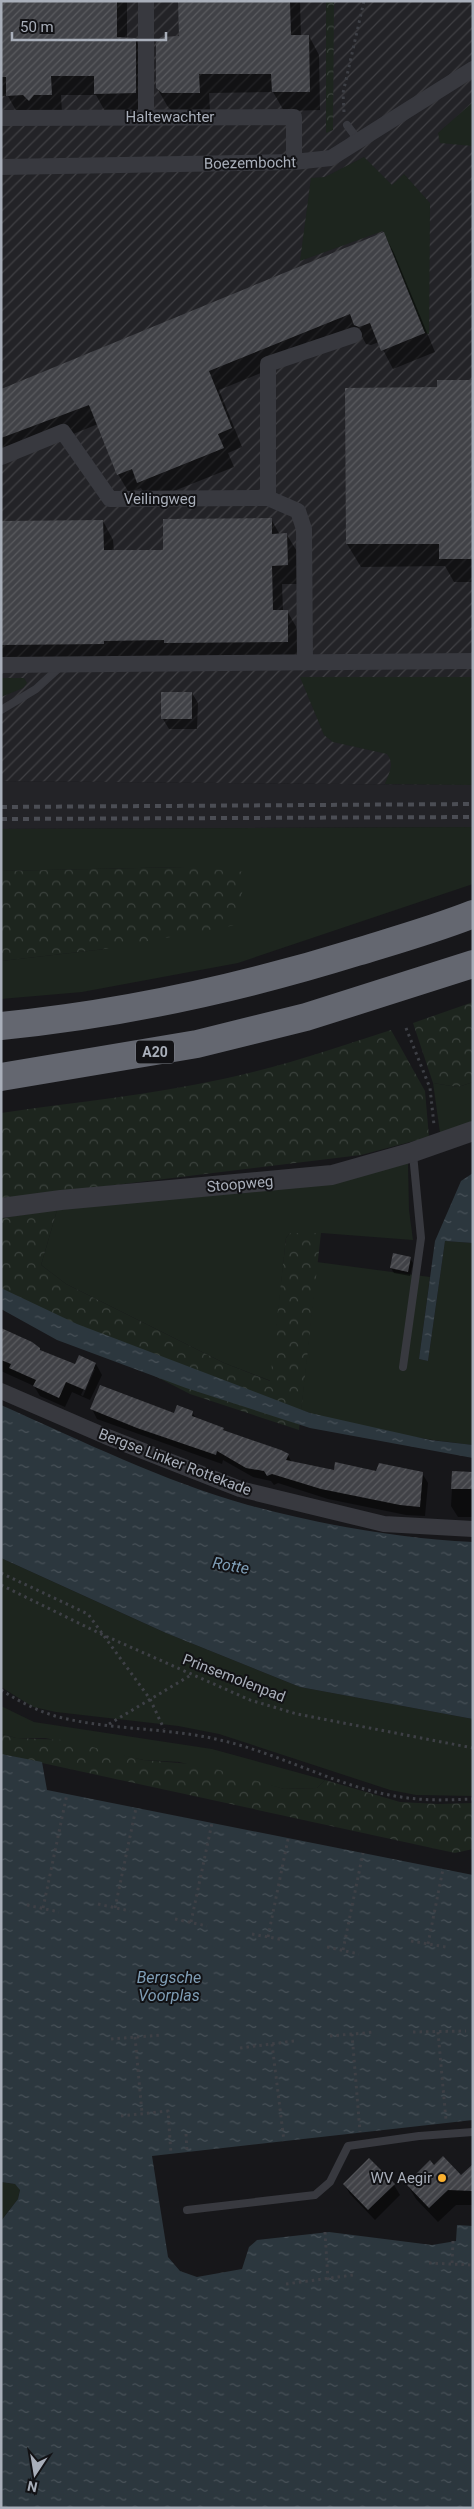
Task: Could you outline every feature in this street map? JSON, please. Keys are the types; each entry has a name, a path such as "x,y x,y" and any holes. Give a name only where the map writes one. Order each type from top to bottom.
{"highway":[{"path":"1,1026 126,1010 288,973 447,924 473,914"},
{"name":"A20","path":"1,1077 196,1044 306,1017 473,964"}],"street":[{"path":"146,1 146,116"},
{"name":"Boezembocht","path":"1,167 294,162 331,158 473,69"},
{"name":"Haltewachter","path":"1,118 294,116 294,162"},
{"path":"268,498 268,364 354,335"},
{"name":"Veilingweg","path":"1,457 63,432 110,499 268,498 298,511 304,529 305,663"},
{"path":"1,665 473,661"},
{"name":"Stoopweg","path":"1,1208 61,1200 332,1175 413,1152 473,1131"},
{"name":"Bergse Linker Rottekade","path":"1,1391 96,1432 240,1489 384,1524 473,1529"}],"lane":[{"path":"347,125 359,142"},
{"path":"1,710 36,689 63,664"},
{"path":"403,1368 421,1238 413,1152"},
{"path":"187,2210 315,2195 330,2182 348,2146 419,2136 473,2132"}],"path":[{"path":"347,125 343,93 364,1"},
{"path":"406,1028 430,1088 436,1144"},
{"path":"1,1573 88,1614 150,1699 164,1730"},
{"name":"Prinsemolenpad","path":"1,1586 101,1634 250,1700 297,1714 473,1748"},
{"path":"108,1724 191,1675"},
{"path":"1,1690 26,1706 66,1719 164,1730 222,1740 368,1789 400,1797 440,1800 473,1799"},
{"path":"43,1908 67,1794"},
{"path":"115,1908 136,1808"},
{"path":"191,1922 212,1823"},
{"path":"268,1937 288,1838"},
{"path":"343,1950 363,1854"},
{"path":"428,1944 443,1869"},
{"path":"98,1904 130,1911"},
{"path":"27,1905 59,1912"},
{"path":"175,1919 207,1926"},
{"path":"252,1934 284,1940"},
{"path":"411,1941 446,1947"},
{"path":"327,1947 359,1954"},
{"path":"413,2032 466,2031"},
{"path":"330,2036 376,2032"},
{"path":"438,2032 447,2123"},
{"path":"352,2034 360,2132"},
{"path":"112,2039 162,2035"},
{"path":"135,2038 142,2114"},
{"path":"240,2048 294,2041"},
{"path":"272,2044 284,2141"},
{"path":"121,2116 168,2111 171,2154"},
{"path":"186,2134 187,2152"},
{"path":"325,2232 328,2280"},
{"path":"452,2263 453,2241"},
{"path":"429,2263 473,2264"},
{"path":"286,2284 328,2280 353,2275"}],"shaded area":[{"path":"1,1 473,1 473,785 1,781"},
{"path":"1,781 473,785 473,827 1,829"}],"green space":[{"path":"326,1 334,1 333,130 326,133"},
{"path":"473,102 473,146 440,143 438,133"},
{"path":"364,157 392,185 404,174 430,203 429,334 425,333 383,231 300,261 311,178 325,177"},
{"path":"300,677 473,677 473,785 385,784 391,765 387,754 333,742 324,735"},
{"path":"1,678 24,678 27,683 23,688 1,697"},
{"path":"473,827 473,884 238,963 82,992 1,999 1,961 105,949 186,867 1,871 1,829"},
{"path":"186,867 246,872 236,925 105,949 1,961 1,871"},
{"path":"473,1002 473,1082 458,1087 433,1083 413,1023"},
{"path":"391,1030 425,1091 429,1137 361,1155 1,1199 1,1113 196,1085 287,1063"},
{"path":"473,1082 473,1121 440,1133 433,1083 458,1087"},
{"path":"408,1163 409,1210 413,1240 321,1233 290,1233 286,1238 271,1381 224,1363 66,1284 41,1265 57,1210"},
{"path":"57,1210 41,1265 66,1284 224,1363 270,1381 286,1238 290,1233 321,1233 299,1430 190,1394 1,1297 1,1218"},
{"path":"445,1241 473,1243 473,1445 364,1428 301,1410 317,1262 430,1277 419,1359 428,1361"},
{"path":"1,1558 166,1633 300,1687 473,1719 473,1796 416,1795 390,1790 219,1734 178,1726 56,1712 33,1707 1,1687"},
{"path":"1,1706 34,1722 212,1749 325,1780 317,1788 284,1789 179,1762 143,1760 45,1738 16,1738 1,1734"},
{"path":"1,1734 16,1738 65,1740 143,1760 203,1765 284,1789 317,1788 325,1780 400,1802 473,1803 473,1849 455,1853 1,1754"},
{"path":"1,2182 15,2184 20,2189 18,2199 1,2221"}],"water":[{"path":"473,1173 473,1243 445,1241 428,1361 419,1359 435,1241 461,1181"},
{"path":"1,1288 77,1324 310,1413 430,1440 473,1445 473,1458 310,1428 186,1388 57,1340 1,1309"},
{"name":"Rotte","path":"1,1405 154,1472 248,1505 359,1530 473,1542 473,1719 300,1687 166,1633 1,1558"},
{"name":"Bergsche Voorplas","path":"1,1754 42,1762 47,1790 473,1875 473,2120 152,2156 168,2257 180,2271 197,2277 242,2269 249,2247 257,2240 329,2232 432,2245 456,2241 457,2225 473,2226 473,2508 1,2508 1,2221 18,2199 20,2190 15,2184 1,2182"}],"building":[{"path":"1,1 117,1 117,37 136,38 136,93 94,94 94,76 51,76 52,95 34,95 29,101 23,95 6,96 6,77 1,77"},
{"path":"178,1 290,1 291,35 309,35 310,92 272,92 271,74 199,74 200,93 162,93 156,88 156,42 161,37 179,36"},
{"path":"384,232 425,333 381,351 370,323 359,327 354,325 350,314 209,371 232,428 218,434 224,448 137,483 132,469 117,475 89,405 1,438 1,389"},
{"path":"437,380 473,380 473,559 439,559 439,544 346,544 345,388 437,387"},
{"path":"272,518 272,534 287,533 288,565 272,566 273,610 288,610 288,642 164,643 164,640 104,641 104,644 1,645 1,521 103,520 104,550 163,550 163,519"},
{"path":"161,692 192,692 192,719 161,719"},
{"path":"393,1253 411,1257 408,1272 390,1268"},
{"path":"1,1328 32,1342 40,1350 75,1364 79,1355 96,1363 85,1390 66,1382 59,1398 33,1386 36,1380 9,1368 11,1364 1,1360"},
{"path":"100,1385 174,1413 177,1405 193,1411 192,1416 224,1428 223,1430 289,1454 286,1460 334,1470 335,1462 376,1471 379,1463 423,1472 420,1507 400,1505 321,1489 272,1474 267,1476 264,1471 246,1468 217,1451 216,1455 137,1428 90,1409"},
{"path":"452,1471 473,1472 473,1489 451,1489"},
{"name":"WV Aegir","path":"443,2156 461,2175 473,2164 473,2191 448,2190 429,2208 406,2184 430,2160 434,2165"},
{"path":"369,2158 395,2184 368,2210 343,2184"}],"railway":[{"path":"1,807 473,804"},
{"path":"1,819 473,817"}],"place":[{"name":"WV Aegir","path":"442,2178"}]}
